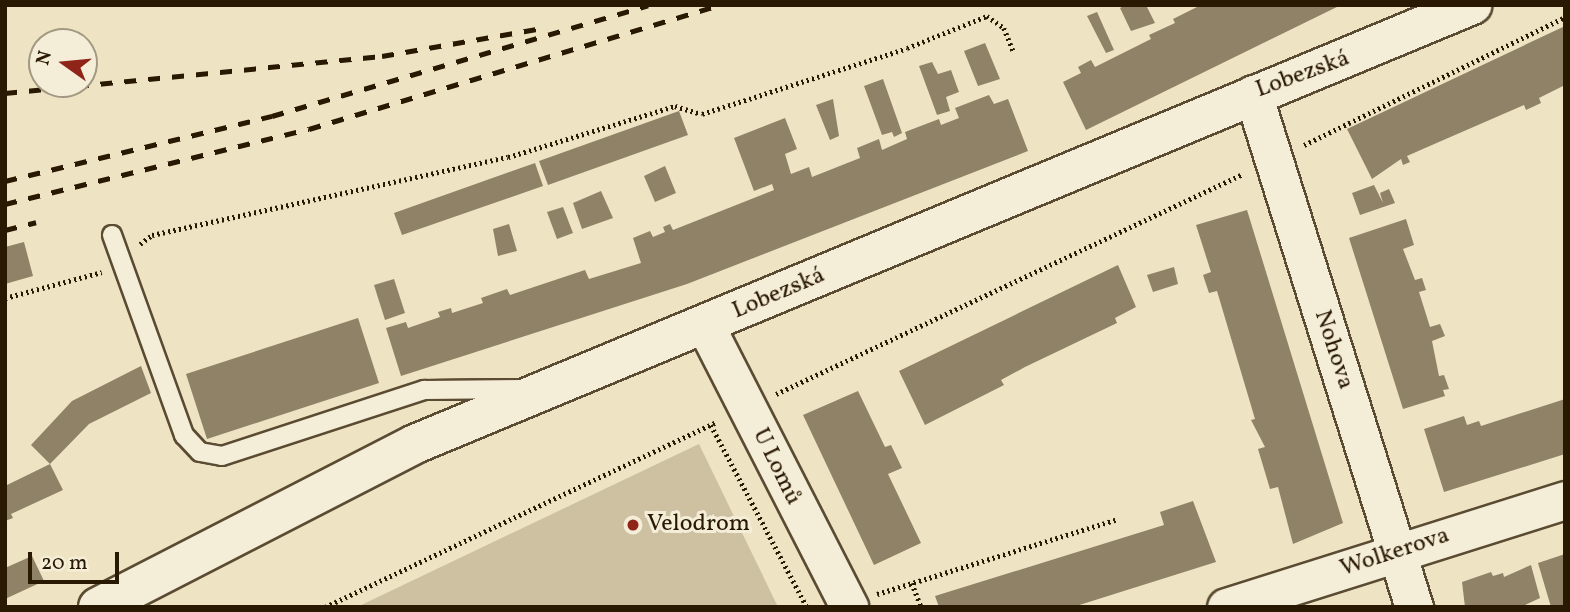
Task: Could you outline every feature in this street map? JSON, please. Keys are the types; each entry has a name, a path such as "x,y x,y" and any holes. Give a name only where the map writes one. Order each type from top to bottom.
{"street":[{"name":"Lobezská","path":"98,607 415,444 1472,5"},
{"name":"Nohova","path":"1253,94 1414,607"},
{"name":"U Lomů","path":"705,325 848,605"},
{"name":"Wolkerova","path":"1226,607 1565,500"}],"lane":[{"path":"112,235 184,435 200,452 222,456 424,390 550,388"}],"path":[{"path":"5,298 100,274 152,235 508,157 675,106 702,114 738,104 987,16 1004,28 1014,54"},
{"path":"325,607 1272,160 1565,17"},
{"path":"711,425 807,607"},
{"path":"848,605 1118,519"},
{"path":"912,583 921,607"}],"shaded area":[{"name":"Velodrom","path":"699,444 778,607 357,607"}],"building":[{"path":"1126,5 1146,5 1155,23 1131,31 1120,8"},
{"path":"1201,5 1341,5 1086,130 1063,82 1081,73 1078,67 1091,60 1095,67 1151,39 1149,35 1175,23 1173,19"},
{"path":"1097,12 1114,50 1106,53 1087,16"},
{"path":"1565,26 1565,85 1539,98 1541,103 1526,110 1524,105 1407,156 1410,162 1403,165 1401,159 1372,179 1347,129"},
{"path":"985,43 1000,79 978,86 964,51"},
{"path":"932,62 938,74 951,70 959,92 946,97 950,111 937,115 919,66"},
{"path":"883,79 902,133 894,137 892,132 882,135 864,86"},
{"path":"989,95 994,104 1008,99 1028,151 687,284 401,376 386,328 406,322 408,328 440,317 438,312 451,308 452,313 483,303 481,298 507,289 510,295 585,270 589,279 641,263 633,238 650,231 653,237 665,232 663,227 670,224 673,230 774,190 772,184 754,191 734,138 785,118 797,149 785,154 791,174 809,167 812,177 860,158 857,148 879,139 882,150 907,139 905,132 939,119 941,125 959,118 955,108"},
{"path":"833,99 839,136 830,140 816,105"},
{"path":"679,111 688,135 548,185 539,161"},
{"path":"535,163 543,186 402,235 394,213"},
{"path":"665,166 676,193 655,202 644,176"},
{"path":"1374,185 1383,203 1380,193 1389,189 1395,203 1360,215 1352,193"},
{"path":"601,191 613,218 582,229 573,203"},
{"path":"563,207 573,233 557,239 547,212"},
{"path":"1247,210 1343,523 1293,544 1278,487 1270,489 1258,449 1265,447 1251,420 1255,419 1217,291 1209,293 1203,275 1211,272 1196,225"},
{"path":"1406,219 1414,245 1403,249 1415,280 1422,278 1426,290 1419,292 1430,327 1440,324 1445,336 1432,341 1439,376 1444,375 1449,389 1443,390 1445,396 1403,409 1349,238"},
{"path":"509,224 517,251 498,256 493,229"},
{"path":"24,242 33,276 5,284 5,247"},
{"path":"1118,265 1136,307 1115,318 1117,323 1025,367 1001,380 1004,385 925,425 899,371"},
{"path":"1174,267 1178,284 1153,292 1147,275"},
{"path":"394,279 405,313 385,320 374,285"},
{"path":"358,318 379,383 207,439 186,374"},
{"path":"141,366 151,393 89,424 50,464 31,445 72,401"},
{"path":"858,391 885,447 891,445 902,468 888,474 921,543 874,565 803,415"},
{"path":"1565,399 1565,454 1444,492 1424,429 1464,416 1467,425 1479,421 1481,426"},
{"path":"50,464 63,490 11,514 13,518 5,521 5,486"},
{"path":"1193,501 1216,562 1073,607 939,607 935,596 1164,525 1160,512"},
{"path":"1565,554 1565,607 1551,607 1538,563"},
{"path":"32,556 44,581 5,599 5,568"},
{"path":"1531,565 1540,598 1521,607 1465,607 1462,582 1491,572 1493,576 1503,573 1504,577"}],"railway":[{"path":"5,181 272,116 648,5"},
{"path":"5,204 309,129 721,5"},
{"path":"5,93 382,56 543,28"},
{"path":"5,230 36,222"}],"place":[{"name":"Velodrom","path":"633,525"}]}
